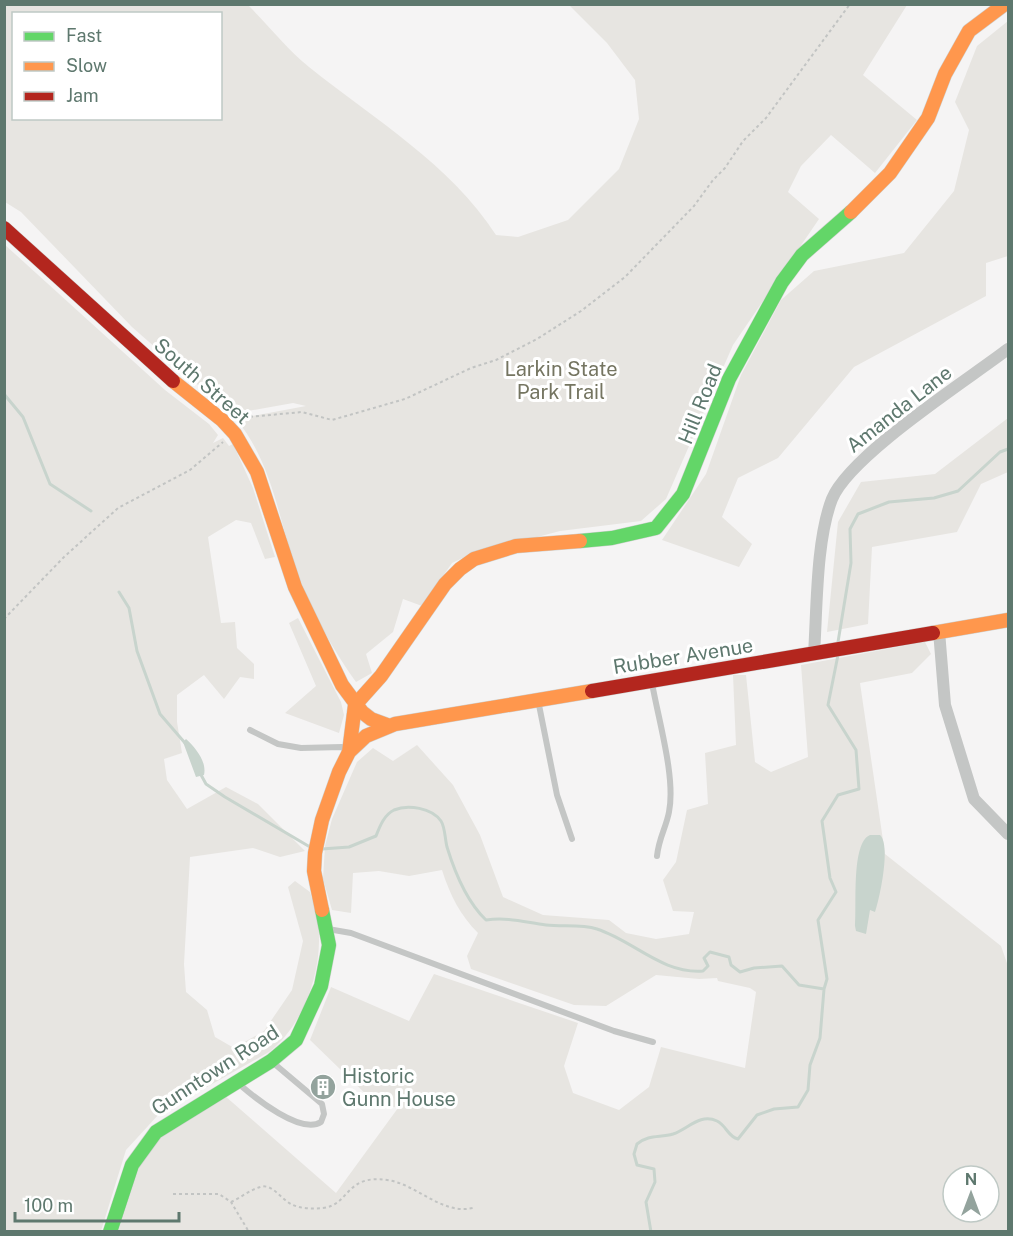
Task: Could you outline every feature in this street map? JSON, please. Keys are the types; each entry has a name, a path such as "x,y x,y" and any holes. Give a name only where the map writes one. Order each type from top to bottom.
{"street":[{"name":"Hill Road","path":"356,705 396,657 445,584 474,559 516,546 612,538 656,528 683,494 729,379 782,282 802,255 861,204 890,173 928,118 945,74 969,31 1005,4"},
{"name":"South Street","path":"4,228 151,363 231,428 257,472 295,587 342,685 356,705 371,719 390,726"},
{"name":"Amanda Lane","path":"814,654 825,524 832,498 846,477 872,451 1008,349"},
{"name":"Rubber Avenue","path":"366,736 390,726 538,699 1008,620"},
{"path":"939,631 945,705 974,799 1008,834"},
{"path":"349,752 356,705"},
{"name":"Gunntown Road","path":"110,1232 132,1165 149,1140 172,1120 271,1061 296,1040 310,1015 327,961 327,929 315,878 316,848 333,788 349,752 366,736"}],"lane":[{"path":"652,681 670,787 669,812 659,837 657,856"},
{"path":"538,699 557,795 572,839"},
{"path":"250,730 278,744 301,748 342,747 349,752"},
{"path":"327,929 351,933 614,1031 653,1042"},
{"path":"236,1082 250,1094 299,1124 312,1127 321,1122 324,1114 322,1104 271,1061"}],"path":[{"path":"4,619 64,557 118,508 190,471 241,417 302,412 332,420 405,399 471,368 496,360 537,339 581,311 625,277 694,206 725,168 743,141 766,118 850,4"},
{"path":"231,1202 260,1187 267,1187 298,1207 325,1208 334,1204 357,1182 373,1179 389,1180 411,1188 454,1209 473,1208"},
{"path":"173,1194 219,1194 231,1202 249,1232"}],"green space":[{"name":"Larkin State Park Trail","path":"4,5 248,5 309,67 434,164 457,186 496,235 518,237 568,220 619,169 639,119 635,80 607,43 569,5 907,5 863,75 917,120 875,173 831,135 801,166 788,192 819,219 733,345 666,499 641,521 560,531 469,555 452,563 422,606 403,599 393,632 366,654 372,673 356,682 325,633 308,598 300,580 262,462 236,419 306,406 293,403 231,414 132,327 21,212 5,202"},
{"path":"1008,21 1008,256 986,263 986,296 854,367 778,458 738,478 722,517 752,544 739,567 662,540 706,474 741,375 781,300 814,271 904,253 954,191 969,130 955,102 977,46"},
{"path":"4,244 165,390 209,424 218,435 213,443 223,438 229,446 233,444 253,488 275,557 265,559 251,523 236,520 208,537 221,623 235,622 237,648 254,664 254,679 240,677 224,699 204,675 177,695 177,722 182,753 164,759 167,780 187,809 226,787 258,804 305,851 280,857 253,848 190,857 184,964 186,992 207,1010 215,1037 234,1048 264,1031 292,990 303,941 288,887 295,881 310,892 318,923 318,958 314,976 309,994 292,1027 269,1052 159,1114 126,1150 101,1231 5,1231"},
{"path":"1008,418 1008,472 981,484 957,532 872,547 868,624 827,632 838,522 861,482 935,474"},
{"path":"298,618 341,702 344,715 339,733 285,713 316,686 289,623"},
{"path":"925,642 931,654 912,673 860,683 885,854 1001,946 1008,966 1008,1231 118,1232 141,1161 157,1139 225,1096 336,1193 398,1108 374,1102 310,1040 331,987 409,1021 434,974 578,1023 564,1066 573,1093 619,1110 649,1087 661,1047 745,1068 756,992 750,988 718,981 717,978 699,979 656,975 606,1006 574,1005 471,969 467,956 478,933 456,904 442,870 409,876 379,871 353,873 351,913 332,910 323,879 325,846 332,819 357,762 373,748 393,761 417,745 453,785 480,835 503,897 543,915 609,920 626,933 656,939 689,934 694,912 673,911 663,880 676,862 687,810 708,804 705,753 736,745 733,675 746,675 755,762 771,772 808,757 801,665"}],"shaded area":[{"path":"186,739 202,760 204,775 196,777 183,742"},
{"path":"870,835 880,835 885,849 885,860 877,905 875,912 870,910 866,934 856,931 855,926 856,876 860,850 864,840"}],"waterway":[{"path":"4,394 23,417 50,484 91,511"},
{"path":"838,642 851,563 850,529 858,514 889,502 934,498 958,491 1000,452 1008,449"},
{"path":"119,592 129,608 137,651 160,714 185,743"},
{"path":"651,1232 646,1202 655,1182 654,1169 637,1165 634,1154 637,1144 650,1137 673,1134 705,1119 717,1121 738,1139 757,1115 774,1109 798,1107 808,1090 810,1065 820,1038 824,989 827,979 818,920 836,892 830,878 822,821 838,795 859,789 856,750 828,705 838,655"},
{"path":"200,773 206,784 225,797 310,847"},
{"path":"322,849 349,847 376,836 383,821 394,810 406,807 419,808 432,813 441,821 447,847 458,877 467,895 486,920 509,919 597,929 648,956 688,971 703,971 708,966 704,958 710,952 729,957 731,965 740,972 754,968 782,966 799,985 824,989"}],"traffic: fast":[{"path":"580,541 612,538 656,528 683,494 729,379 782,282 802,255 851,212"},
{"path":"110,1232 132,1165 156,1132 271,1061 296,1040 321,986 329,945 322,910"}],"traffic: slow":[{"path":"851,212 890,173 928,118 945,74 969,31 1005,4"},
{"path":"173,381 222,420 235,434 257,472 295,587 342,685 362,712 371,719 390,726"},
{"path":"349,752 355,705 381,676 445,584 460,569 474,559 516,546 580,541"},
{"path":"933,633 1008,620"},
{"path":"322,910 314,871 315,853 322,820 339,772 349,752 366,736 395,724 592,691"}],"traffic: jam":[{"path":"4,228 173,381"},
{"path":"592,691 933,633"}],"place":[{"name":"Historic Gunn House","path":"323,1087"}]}
